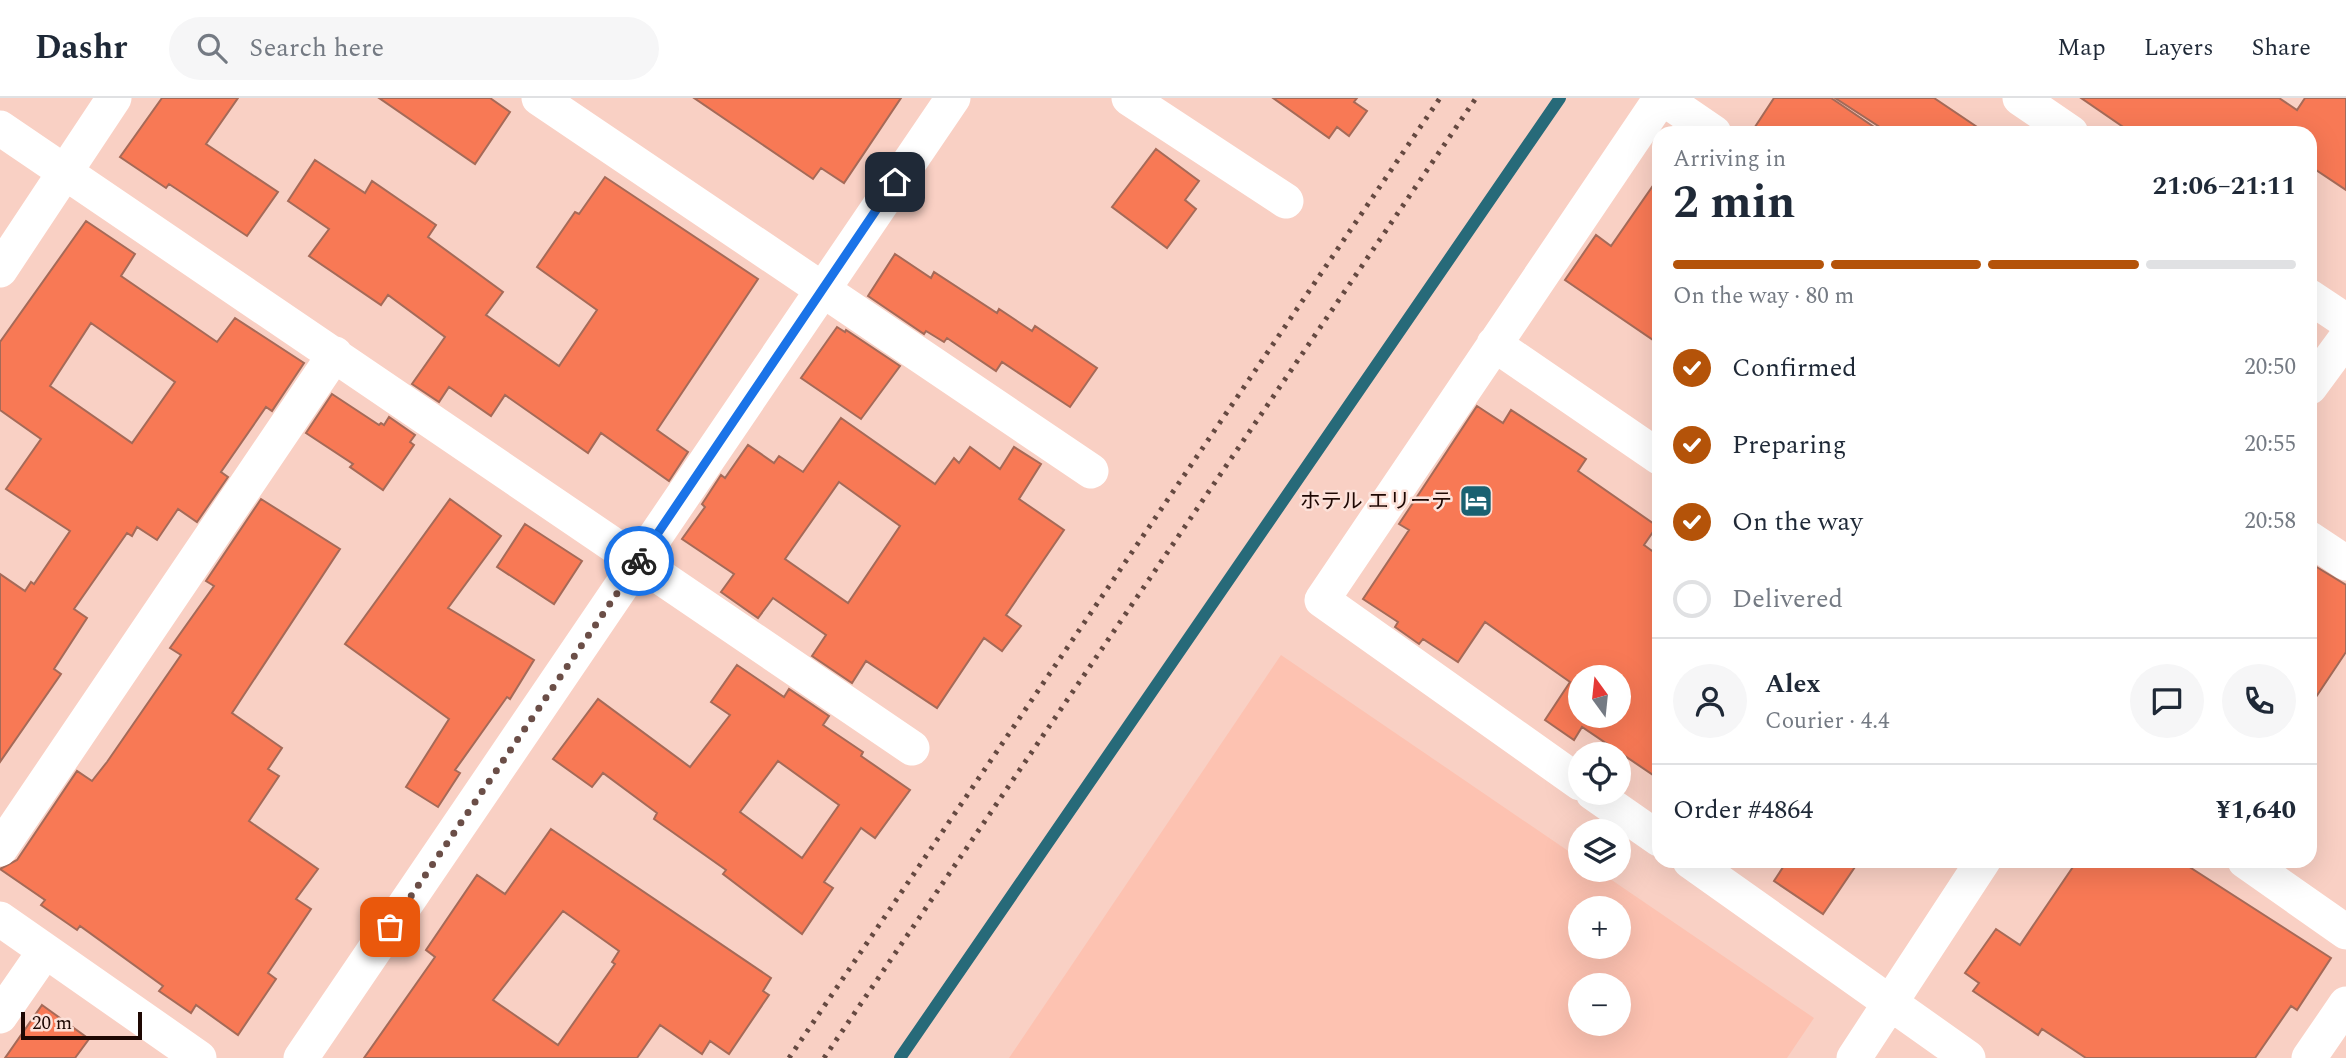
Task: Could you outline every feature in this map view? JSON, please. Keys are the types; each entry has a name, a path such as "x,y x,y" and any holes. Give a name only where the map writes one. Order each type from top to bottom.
{"street":[{"path":"0,270 114,98"},
{"path":"539,98 1091,471"},
{"path":"301,1058 953,98"},
{"path":"1129,98 1286,201"},
{"path":"1568,774 1322,600 1662,98 1704,126"},
{"path":"2020,98 2061,126"},
{"path":"0,128 335,354 637,564 912,748"},
{"path":"2317,302 2346,321"},
{"path":"2317,377 2346,338"},
{"path":"1494,344 1652,452"},
{"path":"0,849 335,354"},
{"path":"2317,543 2346,563"},
{"path":"1610,805 1652,834"},
{"path":"1700,868 1968,1058"},
{"path":"1854,1058 1978,868"},
{"path":"2255,868 2346,932"},
{"path":"0,919 199,1058"},
{"path":"0,1016 45,951"},
{"path":"2309,1058 2346,1004"}],"shaded area":[{"path":"1281,655 1568,851 1568,882 1615,882 1814,1018 1787,1058 1009,1058"}],"building":[{"path":"162,98 238,98 206,144 278,192 247,236 169,184 166,188 120,157"},
{"path":"379,98 490,98 510,112 475,164"},
{"path":"694,98 901,98 844,183 821,168 813,179"},
{"path":"1273,98 1357,98 1354,102 1367,111 1349,136 1337,127 1329,138"},
{"path":"1774,98 1831,98 1873,126 1756,126"},
{"path":"1835,98 1934,98 1976,126 1878,126"},
{"path":"2081,98 2279,98 2297,110 2305,98 2346,98 2346,190 2317,171 2317,126 2122,126"},
{"path":"1156,149 1199,181 1185,200 1196,209 1167,248 1112,207"},
{"path":"315,160 365,193 372,181 436,225 428,237 503,292 486,315 559,366 597,310 537,267 575,212 579,214 605,177 758,279 657,430 688,452 669,481 601,433 588,453 505,395 491,416 449,387 439,402 412,384 445,337 388,295 381,305 309,256 329,229 288,201"},
{"path":"1652,187 1652,339 1565,280 1596,235 1611,246"},
{"path":"86,221 135,254 121,276 217,342 235,318 304,363 272,411 266,407 221,472 228,477 197,522 178,509 157,540 137,527 132,536 127,533 74,609 87,618 54,669 61,674 0,762 0,574 25,591 31,582 34,584 70,531 6,489 41,439 0,410 0,342","holes":["91,323 175,382 132,443 50,386"]},
{"path":"895,254 931,278 934,272 997,313 999,309 1032,331 1035,326 1097,368 1070,407 1002,362 996,371 947,338 944,342 926,331 924,334 868,296"},
{"path":"837,327 845,332 846,330 900,366 861,419 801,378"},
{"path":"332,394 379,425 384,425 389,417 415,435 410,442 414,445 383,490 350,467 353,464 306,433"},
{"path":"1477,406 1503,423 1511,410 1586,459 1578,471 1652,523 1652,533 1644,545 1652,551 1652,774 1631,760 1631,742 1604,742 1583,728 1631,728 1631,665 1568,665 1568,681 1485,622 1458,662 1423,639 1419,644 1395,627 1398,622 1363,599 1409,530 1399,524"},
{"path":"841,418 935,484 954,458 959,463 970,447 1000,469 1014,447 1041,464 1019,499 1064,530 1006,615 1021,626 1002,651 984,638 937,708 866,661 852,683 812,656 826,635 773,598 758,618 721,592 734,574 682,539 705,507 702,504 721,475 725,478 748,445 774,463 779,456 803,472","holes":["839,482 900,526 848,603 785,559"]},
{"path":"261,499 340,549 232,713 282,748 268,769 279,776 249,821 318,869 296,899 311,909 268,973 276,979 238,1035 196,1005 191,1013 159,991 163,986 80,926 77,930 41,905 45,900 0,869 17,860 77,771 92,781 107,762 181,655 170,648 214,586 206,581"},
{"path":"450,499 501,536 448,608 534,660 510,699 507,697 455,770 460,773 438,807 406,787 449,719 345,644"},
{"path":"525,524 582,561 554,604 497,567"},
{"path":"2317,567 2346,585 2346,652 2317,696"},
{"path":"737,665 784,697 789,689 829,716 823,725 863,752 861,756 910,790 875,838 861,828 824,882 833,888 802,934 723,874 726,870 654,819 657,813 603,773 592,787 553,759 598,699 690,767 730,715 711,702","holes":["778,761 839,805 802,858 740,812"]},
{"path":"1568,685 1568,728 1581,728 1574,740 1545,720"},
{"path":"551,829 771,978 763,991 769,995 729,1054 710,1041 702,1054 660,1025 637,1058 364,1058 435,957 426,950 477,875 505,894","holes":["563,911 619,951 612,962 615,964 558,1045 493,1000"]},
{"path":"1782,868 1854,868 1823,914 1774,881"},
{"path":"2072,868 2191,868 2331,958 2297,1010 2291,1006 2255,1058 2086,1058 2042,1029 2038,1035 1973,991 1979,983 1965,973 1996,929 2020,945"},
{"path":"42,1005 89,1039 75,1058 5,1058"}],"waterway":[{"path":"900,1058 1560,98"}],"railway":[{"path":"789,1058 1440,98"},
{"path":"824,1058 1476,98"}],"way so far":[{"path":"390,927 639,561"}],"place":[{"name":"ホテル エリーテ","path":"1476,501"}],"route":[{"path":"639,561 895,182"}]}
